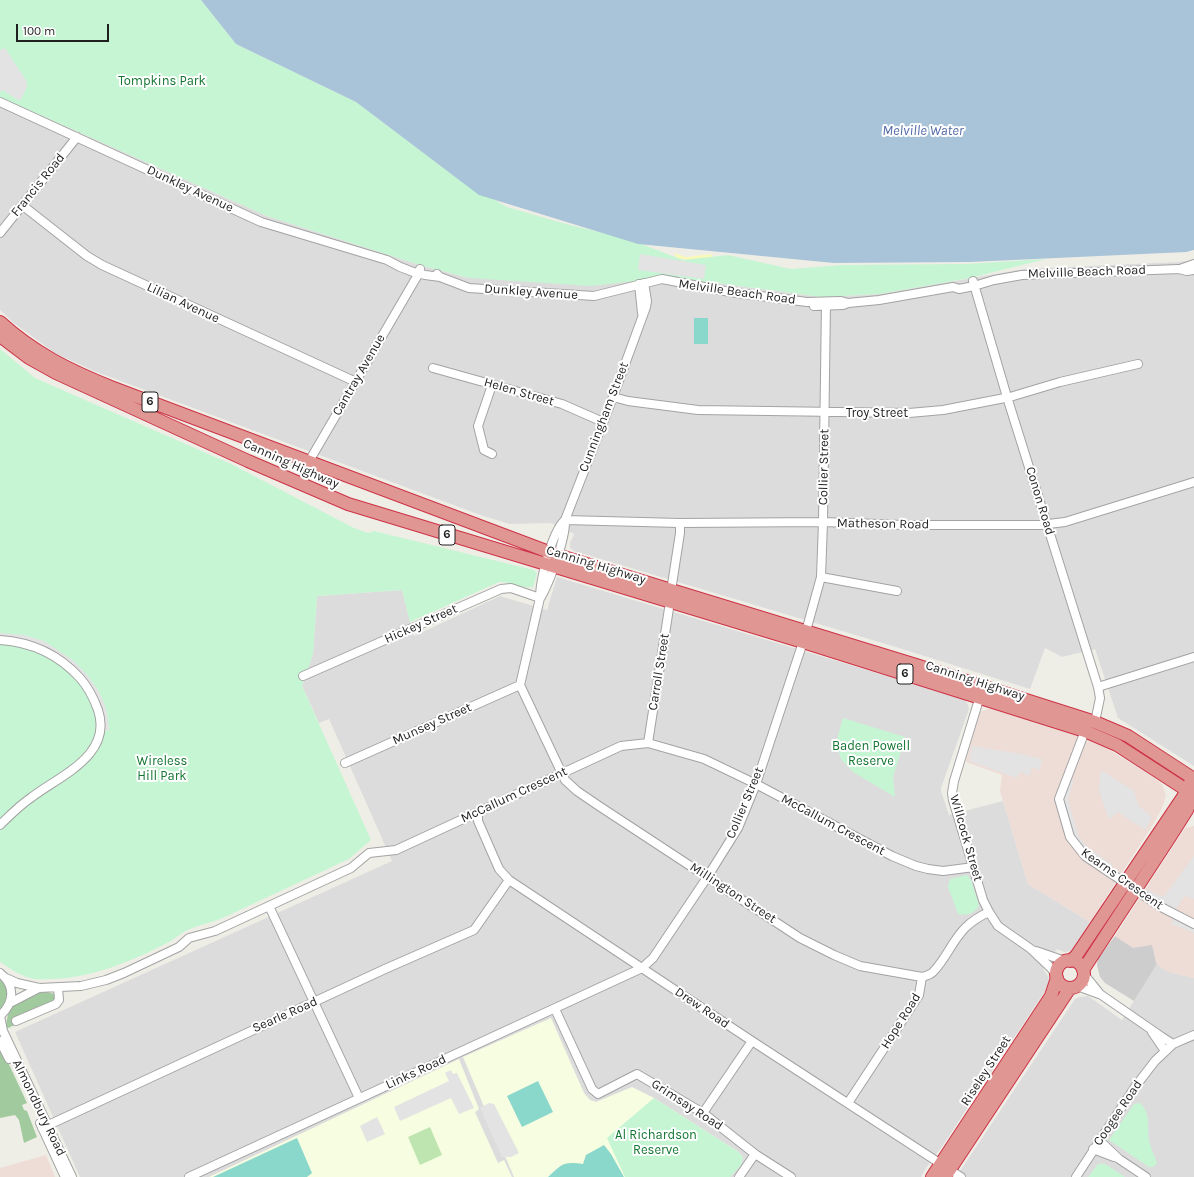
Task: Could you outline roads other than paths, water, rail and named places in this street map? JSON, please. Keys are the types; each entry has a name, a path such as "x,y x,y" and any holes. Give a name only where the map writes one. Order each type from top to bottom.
{"highway":[{"name":"Canning Highway","path":"0,322 30,348 77,374 310,462 552,560"},
{"name":"Canning Highway","path":"1,338 29,358 56,373 248,461 348,504 374,513 552,560 981,692 1095,722 1128,736 1193,777"},
{"name":"Canning Highway","path":"981,692 1085,730 1117,745 1192,794"},
{"name":"Riseley Street","path":"945,1170 1051,996 1059,967 1076,956 1190,810 1193,777"},
{"path":"1170,779 1173,792 1174,810"},
{"name":"Riseley Street","path":"932,1177 945,1170 1064,996 1083,979 1083,972 1174,810 1192,794"},
{"path":"1068,961 1075,962 1080,965 1083,972"},
{"path":"1056,976 1059,983 1065,987 1073,987"}],"street":[{"name":"Dunkley Avenue","path":"0,102 261,222 387,260 394,260 420,270 435,272 440,276 469,288 594,296 623,289 628,291 642,286"},
{"name":"Francis Road","path":"0,233 77,137"},
{"name":"Lilian Avenue","path":"22,205 87,256 102,265 356,382"},
{"name":"Melville Beach Road","path":"1179,269 1194,264"},
{"name":"Melville Beach Road","path":"642,286 662,280 730,292 826,304 841,301 848,303 879,300 953,287 959,283 974,284 985,278 994,280 1022,275 1179,269 1187,271 1194,270"},
{"name":"Cantray Avenue","path":"302,484 310,462 420,270"},
{"name":"Conon Road","path":"974,284 1007,397 1098,687 1100,698 1095,722"},
{"name":"Cunningham Street","path":"520,685 540,598 546,588 559,526 565,520 613,397 642,314 642,286"},
{"name":"Collier Street","path":"642,968 653,958 738,828 756,784 805,637 821,577 826,304"},
{"name":"Troy Street","path":"613,397 628,401 698,410 928,412 1007,397 1060,382 1138,364"},
{"name":"Helen Street","path":"433,368 562,404 603,422"},
{"path":"492,385 478,426 484,450 492,454"},
{"name":"Matheson Road","path":"565,520 680,523 823,522 911,525 1047,525 1065,522 1194,482"},
{"name":"Carroll Street","path":"648,743 671,596 680,533 680,523"},
{"path":"821,577 897,591"},
{"name":"Hickey Street","path":"304,676 501,589 511,588 540,598"},
{"path":"0,640 26,643 43,650 69,667 82,680 90,693 95,702 101,722 101,732 95,748 84,760 15,810 0,825"},
{"path":"1098,687 1194,657"},
{"path":"520,685 562,773"},
{"name":"Munsey Street","path":"345,763 520,685"},
{"name":"Willcock Street","path":"981,692 954,781 952,793 984,900 989,912 998,926 1031,949 1052,968 1056,976"},
{"name":"Kearns Crescent","path":"1085,730 1060,799 1070,837 1085,856 1171,913 1194,924"},
{"name":"McCallum Crescent","path":"3,976 17,983 39,988 88,985 115,977 179,947 189,938 215,931 351,868 369,853 396,850 621,746 636,744 648,743 704,759 756,784 892,856 916,866 943,871 974,867"},
{"name":"Millington Street","path":"562,773 565,780 577,791 800,938 860,966 922,977"},
{"name":"Drew Road","path":"478,812 478,821 499,869 509,880 848,1103 945,1170 961,1177"},
{"name":"Searle Road","path":"44,1126 385,969 474,930 509,880"},
{"path":"269,906 359,1098"},
{"name":"Hope Road","path":"848,1103 919,995 922,977 934,972 965,927 989,912"},
{"name":"Willcock Street","path":"1031,949 1068,961"},
{"name":"Links Road","path":"189,1177 642,968"},
{"path":"1083,972 1100,994 1174,1044"},
{"path":"0,1016 10,1003 11,994 10,986 3,976"},
{"path":"1073,987 1100,994"},
{"name":"McCallum Crescent","path":"10,1003 39,988"},
{"path":"16,1021 56,1004 59,1000 58,988"},
{"name":"Grimsay Road","path":"555,1009 592,1089 598,1094 637,1074 703,1113 755,1154 791,1177"},
{"name":"Almondbury Road","path":"0,1016 2,1031 65,1177"},
{"path":"1151,1029 1165,1051"},
{"name":"Coogee Road","path":"1076,1177 1135,1087 1165,1051 1174,1044 1194,1035"},
{"name":"Almondbury Road","path":"0,1041 72,1177"},
{"path":"703,1113 752,1041"},
{"path":"1099,1140 1119,1159 1146,1177"},
{"path":"1093,1149 1119,1159"},
{"path":"739,1177 755,1154"}],"water":[{"name":"Melville Water","path":"201,0 1194,0 1194,250 1186,252 970,262 834,263 638,244 479,195 356,102 236,44"}],"park label":[{"name":"Tompkins Park","path":"162,81"},
{"name":"Baden Powell Reserve","path":"871,754"},
{"name":"Wireless Hill Park","path":"162,768"},
{"name":"Al Richardson Reserve","path":"656,1142"}]}
